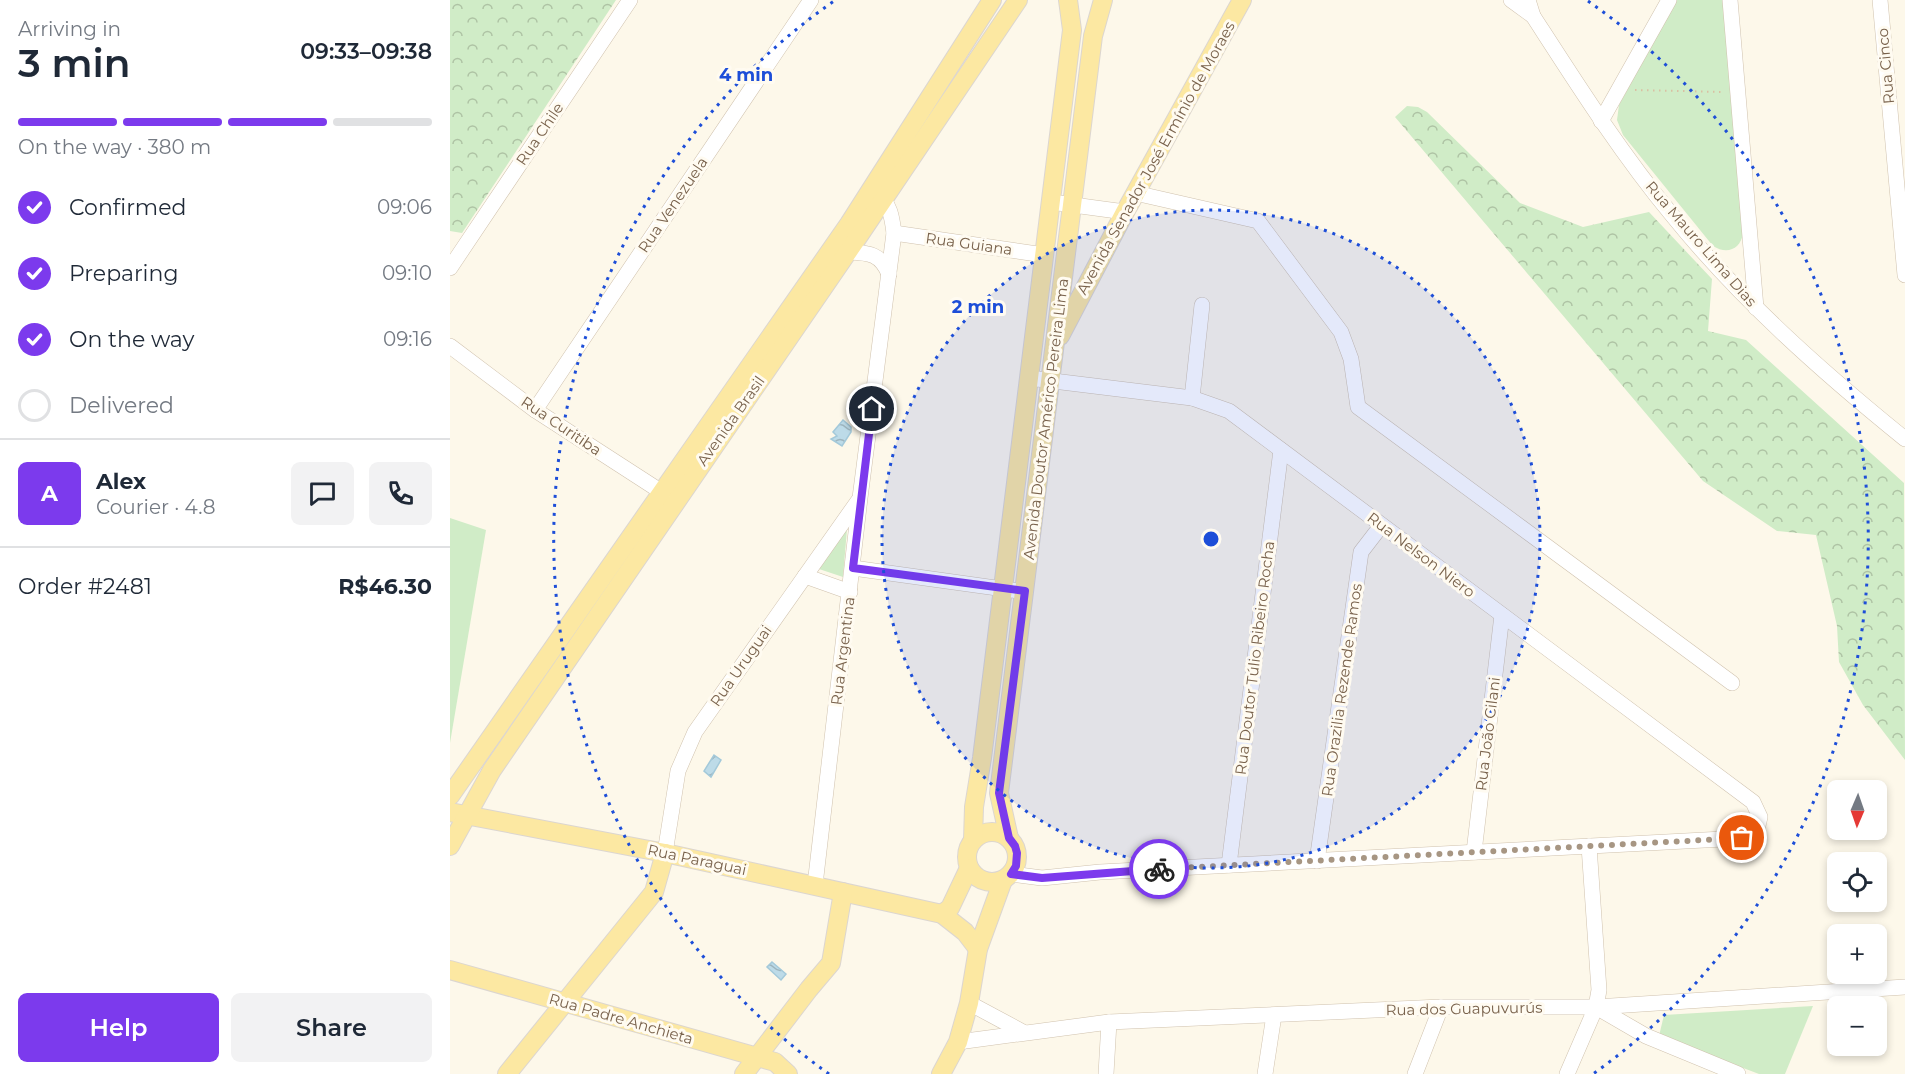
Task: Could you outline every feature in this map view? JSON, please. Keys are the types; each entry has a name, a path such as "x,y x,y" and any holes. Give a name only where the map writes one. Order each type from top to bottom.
{"main road":[{"name":"Avenida Brasil","path":"450,796 848,252 943,76 992,0"},
{"name":"Avenida Brasil","path":"450,846 459,813 492,770 668,497 877,195 958,88 1018,0"},
{"name":"Avenida Doutor Américo Pereira Lima","path":"973,840 974,807 982,758 1072,30 1068,0"},
{"name":"Avenida Doutor Américo Pereira Lima","path":"1009,838 999,793 1093,36 1103,0"},
{"name":"Avenida Senador José Ermínio de Moraes","path":"1054,348 1135,193 1242,0"},
{"path":"943,76 958,88"},
{"path":"1059,138 1080,140"},
{"name":"Rua Paraguai","path":"459,813 665,853 942,914 964,932 978,949"},
{"path":"941,1074 958,1042 969,1004 978,949 1007,877 1016,866 1015,846 1001,833 991,831 973,840 966,858 975,876 983,881 993,882 1007,877"},
{"path":"507,1074 654,892 665,853"},
{"path":"942,914 950,908 969,868"},
{"path":"744,1074 808,989 831,963 843,892"},
{"name":"Rua Padre Anchieta","path":"450,970 775,1062 788,1074"}],"street":[{"name":"Rua Chile","path":"450,268 630,0"},
{"name":"Rua Venezuela","path":"535,410 811,0"},
{"path":"1511,0 1533,16"},
{"path":"1528,0 1533,16"},
{"path":"1601,121 1669,0"},
{"path":"1730,0 1756,308"},
{"name":"Rua Cinco","path":"1881,0 1905,275"},
{"name":"Rua Mauro Lima Dias","path":"1533,16 1601,121 1672,215 1756,308 1840,386 1905,439"},
{"path":"1066,81 1087,84"},
{"path":"1135,193 1258,221 1341,332 1351,359 1358,407 1732,683"},
{"name":"Rua Argentina","path":"815,885 860,498 894,233 892,215 877,195"},
{"path":"1051,202 1125,212"},
{"name":"Rua Guiana","path":"894,233 1044,255"},
{"path":"848,252 877,257 889,274"},
{"path":"1192,398 1202,305"},
{"name":"Rua Curitiba","path":"450,346 535,410 668,497"},
{"name":"Rua Nelson Niero","path":"1029,378 1192,398 1229,411 1753,802 1760,817 1756,830 1742,838 1589,846"},
{"name":"Rua Doutor Túlio Ribeiro Rocha","path":"1229,865 1281,450"},
{"name":"Rua Uruguai","path":"665,853 678,771 695,732 860,498"},
{"name":"Rua Orazilia Rezende Ramos","path":"1317,861 1361,552 1381,526"},
{"path":"853,568 1025,591"},
{"path":"805,576 850,592"},
{"name":"Rua João Cilani","path":"1474,852 1502,615"},
{"path":"1007,877 1042,878 1100,872 1589,846 1599,990 1596,1007 1568,1074"},
{"name":"Rua dos Guapuvurús","path":"958,1042 1109,1022 1441,1007 1596,1007 1905,987"},
{"path":"969,1004 1023,1032"},
{"path":"1415,1074 1441,1007"},
{"path":"1596,1007 1647,1036 1731,1073"},
{"path":"1265,1074 1274,1015"},
{"path":"1106,1074 1109,1022"}],"path":[{"path":"1618,90 1738,93"}],"green space":[{"path":"450,0 616,0 462,233 450,231"},
{"path":"1676,0 1722,0 1723,3 1743,233 1736,247 1728,250 1713,246 1623,135 1617,120 1619,105"},
{"path":"1407,106 1418,107 1427,112 1520,203 1583,227 1649,212 1712,279 1708,331 1746,340 1904,483 1905,760 1863,705 1839,662 1837,626 1816,535 1777,531 1703,481 1395,117"},
{"path":"450,518 486,530 450,743"},
{"path":"847,529 843,577 816,568"},
{"path":"1813,1006 1785,1074 1759,1074 1659,1036 1664,1015"}],"water":[{"path":"843,420 851,427 851,432 842,446 831,439 837,436 833,432"},
{"path":"714,755 721,760 711,777 704,771"},
{"path":"772,962 786,974 781,980 767,967"}],"way so far":[{"path":"1159,869 1742,838"}],"route":[{"path":"872,409 853,568 1025,591 999,793 1009,838 1017,853 1016,866 1011,874 1042,878 1159,869"}]}
